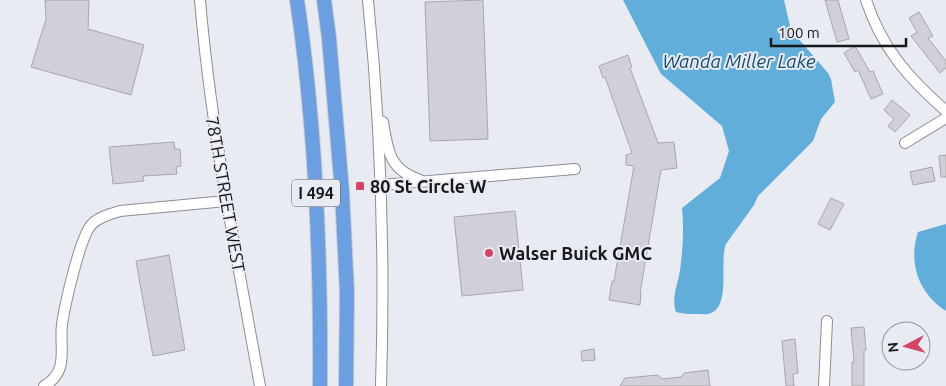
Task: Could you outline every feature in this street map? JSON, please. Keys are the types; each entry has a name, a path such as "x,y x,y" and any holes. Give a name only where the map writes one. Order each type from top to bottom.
{"highway":[{"name":"I 494","path":"297,0 313,141 318,224 320,386"},
{"name":"I 494","path":"324,0 342,191 346,284 346,386"}],"street":[{"name":"78TH STREET WEST","path":"200,0 208,90 260,386"},
{"path":"368,0 375,75 381,185 382,322 380,386"},
{"path":"866,0 876,27 895,58 916,85 946,111"},
{"path":"375,75 388,154 400,171 408,176 424,181"},
{"path":"905,142 946,118"},
{"path":"381,185 574,169"},
{"path":"44,386 53,381 61,368 62,326 81,246 85,234 92,224 120,211 226,201"},
{"path":"824,386 827,321"}],"water":[{"name":"Wanda Miller Lake","path":"623,0 784,0 791,30 831,79 835,102 821,119 813,141 758,196 754,205 726,244 721,301 710,314 676,312 675,296 682,247 682,208 720,178 729,151 722,126 661,74"},
{"path":"946,224 946,311 936,304 922,286 915,265 914,254 918,232"}],"building":[{"path":"45,0 89,0 88,29 144,45 131,95 31,67 46,19"},
{"path":"483,0 488,139 430,141 425,2"},
{"path":"825,0 838,0 849,39 837,42"},
{"path":"919,12 933,36 928,38 946,61 946,68 940,73 911,36 917,32 909,18"},
{"path":"855,46 870,72 873,71 883,94 871,99 858,70 855,72 844,53"},
{"path":"628,55 632,67 630,68 658,143 674,142 677,168 661,170 640,293 640,305 609,300 634,166 626,165 626,155 632,153 605,77 603,78 599,66"},
{"path":"892,100 910,115 895,132 888,126 894,119 884,110"},
{"path":"174,142 175,149 180,149 181,166 176,167 177,174 143,176 144,181 113,184 109,147"},
{"path":"946,155 946,177 941,177 939,156"},
{"path":"932,167 935,181 913,185 910,172"},
{"path":"831,198 844,204 830,230 818,224"},
{"name":"Walser Buick GMC","path":"515,211 523,290 462,296 454,217"},
{"path":"169,255 185,350 153,356 136,261"},
{"path":"864,327 866,350 864,350 864,386 852,386 852,362 854,362 851,328"},
{"path":"795,339 798,373 793,374 794,386 786,386 782,341"},
{"path":"594,349 595,360 582,361 581,351"},
{"path":"708,370 710,386 620,386 625,378 658,375 662,379 681,377 684,373"}],"place":[{"name":"80 St Circle W","path":"360,186"},
{"name":"Walser Buick GMC","path":"489,253"}]}
